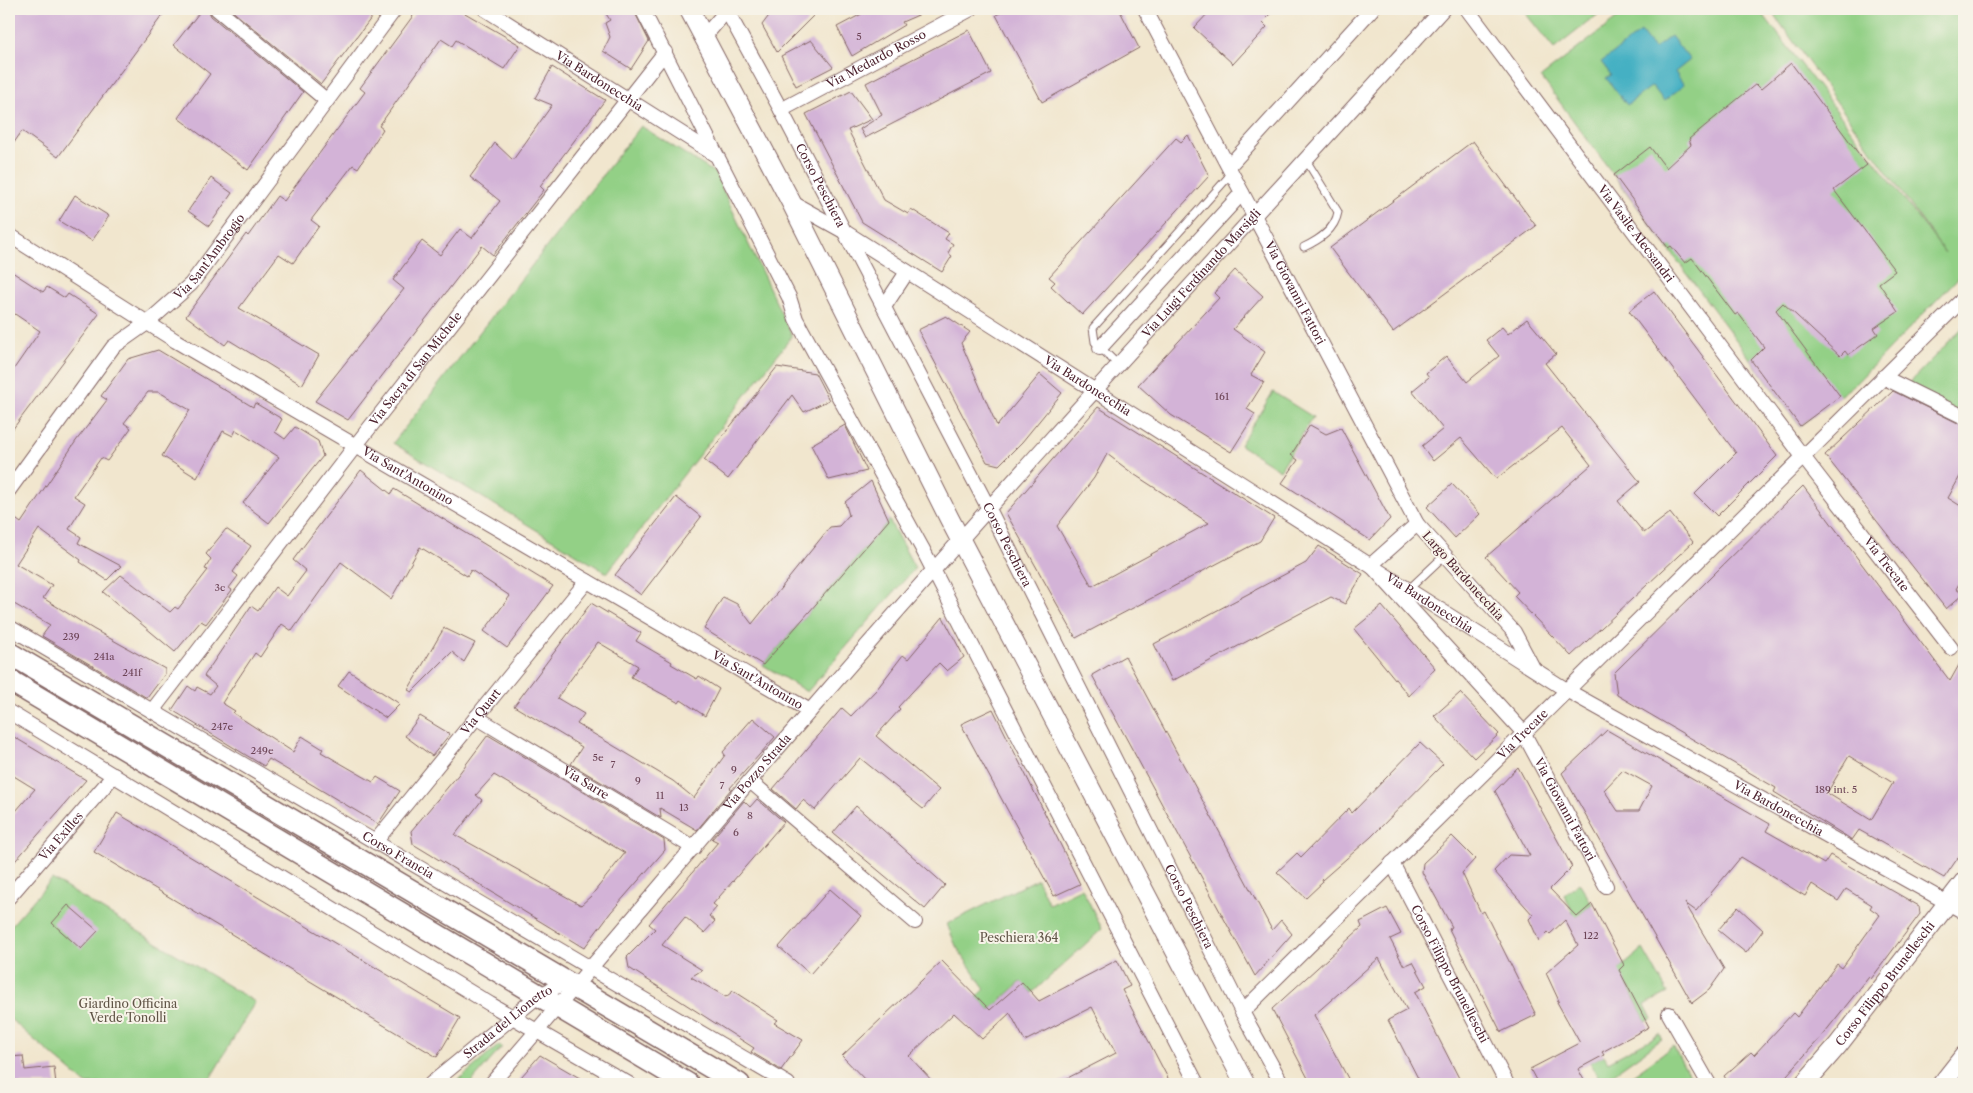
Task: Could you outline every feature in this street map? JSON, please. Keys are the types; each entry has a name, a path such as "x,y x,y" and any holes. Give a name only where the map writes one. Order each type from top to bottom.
{"main road":[{"path":"689,9 791,202 961,540 1245,1084"},
{"name":"Corso Francia","path":"9,653 739,1084"},
{"path":"9,680 688,1084"},
{"name":"Corso Filippo Brunelleschi","path":"1804,1084 1956,907 1964,882"},
{"path":"1942,1084 1964,1056"}],"street":[{"path":"217,9 326,100"},
{"name":"Via Sant'Ambrogio","path":"10,486 113,347 148,323 191,284 395,9"},
{"name":"Via Bardonecchia","path":"485,9 714,154"},
{"path":"642,9 714,154 789,297 796,319 934,571 1197,1084"},
{"path":"704,37 727,9"},
{"name":"Corso Peschiera","path":"727,9 990,509 1242,1012 1282,1084"},
{"name":"Via Medardo Rosso","path":"781,110 971,9"},
{"name":"Via Giovanni Fattori","path":"1145,9 1417,524"},
{"path":"1231,169 1372,9"},
{"name":"Via Luigi Ferdinando Marsigli","path":"961,540 1443,9"},
{"name":"Via Vasile Alecsandri","path":"1467,9 1804,458"},
{"name":"Via Sacra di San Michele","path":"152,711 356,444 665,52"},
{"path":"1100,348 1242,193"},
{"name":"Via Bardonecchia","path":"791,202 845,232 1568,691 1956,907"},
{"name":"Via Sant'Antonino","path":"9,235 148,323 810,711"},
{"path":"884,307 907,272"},
{"name":"Via Trecate","path":"1242,1012 1523,732 1568,691 1964,298"},
{"path":"1883,377 1964,417"},
{"name":"Via Trecate","path":"1804,458 1952,648"},
{"name":"Largo Bardonecchia","path":"1371,565 1417,524 1514,632 1534,669"},
{"name":"Via Pozzo Strada","path":"491,1084 559,1008 570,985 591,970 810,711 961,540"},
{"path":"1371,565 1523,732"},
{"name":"Via Quart","path":"375,842 587,581"},
{"name":"Corso Francia","path":"9,627 788,1084"},
{"path":"9,712 511,1016 629,1084"},
{"name":"Via Sarre","path":"476,717 694,848"},
{"name":"Via Giovanni Fattori","path":"1523,732 1606,886"},
{"name":"Via Exilles","path":"9,897 114,776"},
{"path":"750,781 915,922"},
{"name":"Corso Filippo Brunelleschi","path":"1392,863 1507,1084"},
{"name":"Strada del Lionetto","path":"431,1084 511,1016 538,996 570,985"},
{"path":"1669,1014 1710,1084"}],"lane":[{"path":"1304,247 1320,240 1337,220 1338,212 1306,160"},
{"path":"1119,366 1095,342 1093,328 1231,169"},
{"path":"1409,589 1445,555"}],"green space":[{"path":"1522,9 1605,9 1554,49"},
{"path":"1629,9 1759,9 1945,253 1770,9 1964,9 1964,279 1961,275 1855,384 1800,426 1541,77"},
{"path":"641,126 715,173 792,336 607,573 393,443"},
{"path":"1964,326 1964,415 1904,388"},
{"path":"1273,392 1313,417 1280,470 1240,445"},
{"path":"889,520 915,568 807,692 763,665"},
{"name":"Giardino Officina Verde Tonolli","path":"52,879 255,1002 207,1084 86,1084 9,1018 9,928"},
{"name":"Peschiera 364","path":"1037,879 1049,904 1082,888 1102,929 1032,993 1021,982 990,1010 977,997 985,989 956,946 947,924"},
{"path":"1579,882 1592,904 1576,918 1564,895"},
{"path":"1643,949 1668,993 1645,1005 1652,1019 1646,1022 1629,988 1616,972"},
{"path":"1660,1034 1662,1039 1607,1078 1611,1084 1599,1084 1601,1082 1590,1062 1604,1055 1608,1062"},
{"path":"499,1045 502,1047 470,1084 454,1084"},
{"path":"1673,1046 1694,1084 1620,1084"}],"water":[{"path":"1641,32 1654,49 1671,36 1690,60 1675,72 1684,85 1664,101 1652,86 1627,105 1606,78 1611,75 1601,62"}],"building":[{"path":"9,9 167,9 58,157 22,131 9,150"},
{"path":"202,9 208,9 211,16 303,92 248,170 178,118 210,74 174,45"},
{"path":"230,9 378,9 321,84"},
{"path":"418,9 458,9 520,45 504,69 456,40 452,46 441,39 379,126 383,129 358,168 353,165 311,220 319,226 293,263 279,254 239,308 319,355 302,385 229,340 225,345 186,316 246,234 248,236 277,196 284,201 365,92 360,88"},
{"path":"603,9 633,9 649,41 631,69 603,51 610,37 605,23 610,20"},
{"path":"774,9 820,9 777,52 762,25"},
{"path":"871,9 932,9 902,22 904,25 852,56 837,27"},
{"path":"1008,9 1119,9 1139,48 1042,102 996,15"},
{"path":"1212,9 1275,9 1262,22 1267,27 1233,64 1194,28"},
{"path":"969,30 991,73 865,138 860,129 882,115 866,83"},
{"path":"811,40 833,67 796,86 781,56"},
{"path":"1791,63 1867,165 1834,190 1895,271 1879,283 1898,312 1874,328 1878,334 1848,355 1845,351 1840,356 1783,303 1776,310 1840,396 1800,426 1751,360 1764,347 1738,313 1735,315 1692,258 1685,263 1671,246 1668,248 1614,175 1650,147 1666,168 1691,145 1689,139 1756,84 1761,89"},
{"path":"552,67 605,100 540,186 544,190 493,255 482,246 348,420 315,401 404,289 393,280 422,241 440,255 460,229 472,238 500,201 470,177 495,143 513,160 552,105 535,98"},
{"path":"851,91 872,119 848,130 884,200 908,214 911,209 949,233 945,239 953,244 948,253 952,256 942,272 862,222 806,114"},
{"path":"1188,135 1209,176 1082,315 1051,286 1055,282 1049,277 1176,138 1181,142"},
{"path":"1473,141 1536,226 1393,332 1330,248"},
{"path":"211,178 232,193 209,226 188,211"},
{"path":"75,195 109,216 92,241 59,221"},
{"path":"9,270 43,292 47,287 65,298 68,294 99,314 9,434 9,376 40,331 9,310"},
{"path":"1235,270 1263,296 1233,329 1265,352 1251,375 1264,382 1247,409 1255,414 1231,452 1171,415 1138,385 1219,298 1214,293"},
{"path":"1654,291 1777,456 1717,516 1695,494 1736,453 1629,311"},
{"path":"946,316 970,332 961,343 997,426 1040,374 1062,393 1022,442 999,465 987,462 918,330"},
{"path":"1527,319 1556,354 1545,363 1640,482 1618,501 1644,533 1670,513 1693,542 1571,656 1514,596 1518,592 1486,557 1591,465 1562,428 1496,479 1461,438 1433,461 1422,446 1443,429 1412,391 1429,377 1426,373 1446,356 1467,382 1499,356 1486,340 1502,327 1508,334"},
{"path":"158,350 253,407 255,403 282,419 275,432 285,439 295,427 318,441 323,456 269,523 243,503 279,457 236,430 233,436 223,431 197,478 162,456 190,410 159,392 148,392 124,423 131,428 107,461 101,458 74,496 85,503 69,529 81,537 78,543 121,566 107,580 80,562 81,560 39,529 16,564 52,585 43,598 93,629 165,669 165,674 147,698 42,636 50,625 9,601 9,514 21,523 76,441 107,400 101,396 128,359"},
{"path":"777,367 815,373 829,400 804,412 792,395 728,479 704,460"},
{"path":"1893,391 1964,426 1964,469 1948,498 1964,508 1964,520 1960,528 1964,531 1964,575 1956,589 1963,594 1946,609 1825,455"},
{"path":"1098,407 1274,518 1260,541 1076,638 1006,513","holes":["1107,454 1132,473 1209,523 1092,586 1057,526 1094,478"]},
{"path":"845,425 867,471 829,480 811,445"},
{"path":"1310,425 1326,434 1341,428 1390,519 1370,540 1282,483 1298,460 1291,455"},
{"path":"361,470 391,494 394,489 553,586 507,648 484,631 510,596 471,570 467,576 420,547 391,599 341,562 292,631 282,624 260,657 255,653 222,703 235,711 233,713 293,752 302,736 323,749 321,752 373,782 377,777 400,791 378,824 269,759 264,766 172,710 188,686 195,691 197,687 210,694 216,686 204,676 251,606 258,611 275,587 287,596 306,571 293,560"},
{"path":"871,481 889,520 763,665 704,629 723,597 737,604 752,624 830,527 839,526 849,515 845,502"},
{"path":"1452,484 1480,514 1455,538 1427,507"},
{"path":"1803,486 1950,681 1964,656 1964,849 1944,878 1859,830 1852,840 1774,792 1776,788 1617,695 1614,673","holes":["1849,756 1893,783 1871,820 1827,793"]},
{"path":"676,497 701,517 641,595 615,575"},
{"path":"226,529 251,546 233,572 238,576 229,588 232,590 206,624 201,621 175,652 103,592 121,575 170,612 175,607 178,609 208,570 205,569 211,559 206,554"},
{"path":"1319,546 1363,574 1345,604 1331,597 1172,681 1154,644 1306,563"},
{"path":"591,603 641,633 636,641 672,662 671,664 697,679 699,676 719,689 705,716 681,700 679,703 631,677 638,666 598,642 557,698 584,714 577,724 673,781 694,798 725,755 723,752 753,718 775,737 730,788 697,830 660,808 661,818 571,764 582,747 514,706"},
{"path":"1382,606 1435,668 1409,696 1354,629"},
{"path":"943,617 964,657 947,671 939,663 898,707 900,709 876,736 939,790 923,809 860,758 815,810 803,800 796,809 773,789 842,708 851,716 877,689 903,655 908,659"},
{"path":"444,628 475,643 464,662 452,652 412,692 408,690"},
{"path":"1125,656 1272,930 1281,920 1292,934 1255,976 1092,675"},
{"path":"349,671 400,704 386,718 338,686"},
{"path":"1460,693 1499,734 1474,758 1434,716"},
{"path":"993,709 1080,884 1054,896 961,724"},
{"path":"420,716 450,734 432,756 405,736"},
{"path":"1607,730 1770,824 1766,831 1824,864 1830,855 1919,906 1920,914 1871,979 1869,977 1821,1037 1779,1084 1729,1084 1724,1076 1751,1052 1754,1055 1793,1013 1797,1017 1837,964 1842,968 1880,915 1870,908 1872,905 1846,889 1838,901 1812,884 1805,896 1741,857 1696,911 1685,903 1724,969 1709,990 1692,1003 1562,773","holes":["1623,770 1652,786 1639,811 1618,811 1604,790"]},
{"path":"9,734 86,780 9,868 9,819 35,789 9,773"},
{"path":"488,735 664,840 665,850 611,912 584,948 413,844 411,831 458,775","holes":["494,775 625,853 591,896 581,905 455,835 482,800 476,795"]},
{"path":"1420,743 1443,764 1371,837 1322,880 1323,882 1306,898 1277,872 1297,853 1301,857 1349,808 1352,813"},
{"path":"1518,767 1572,867 1550,889 1577,917 1592,904 1624,965 1619,970 1649,1027 1602,1052 1604,1055 1578,1069 1584,1080 1577,1084 1538,1084 1530,1069 1580,1043 1557,1002 1559,1001 1546,973 1578,945 1565,920 1539,941 1529,919 1533,915 1494,871 1509,855 1530,856 1495,791"},
{"path":"757,799 784,822 713,904 717,907 709,916 715,921 704,933 685,917 662,945 702,970 691,977 726,997 733,991 778,1020 774,1023 803,1040 781,1070 751,1052 754,1048 629,968 627,957 655,929 649,924 718,842 712,839 744,801 750,807"},
{"path":"856,806 945,885 925,909 833,833"},
{"path":"117,813 460,1018 437,1057 94,852"},
{"path":"1452,836 1475,859 1462,873 1481,913 1484,911 1536,1015 1501,1032 1449,929 1452,927 1422,872 1423,863"},
{"path":"830,889 861,916 810,974 779,947"},
{"path":"68,905 98,931 81,949 52,923"},
{"path":"1738,907 1763,930 1746,953 1718,930"},
{"path":"1387,908 1401,934 1390,939 1404,966 1413,962 1426,986 1415,992 1462,1084 1421,1084 1388,1020 1407,1010 1379,958 1314,1015 1351,1084 1311,1084 1272,1009 1362,927 1360,922"},
{"path":"1117,960 1130,986 1122,990 1171,1084 1056,1084 1116,1053 1092,1007 1025,1041 1010,1013 982,1039 954,1013 909,1056 935,1084 869,1084 842,1056 942,961 990,1010 1022,982 1039,1001"},
{"path":"540,1055 590,1084 515,1084"},
{"path":"23,1056 25,1070 54,1067 56,1084 9,1084 9,1057"}]}
